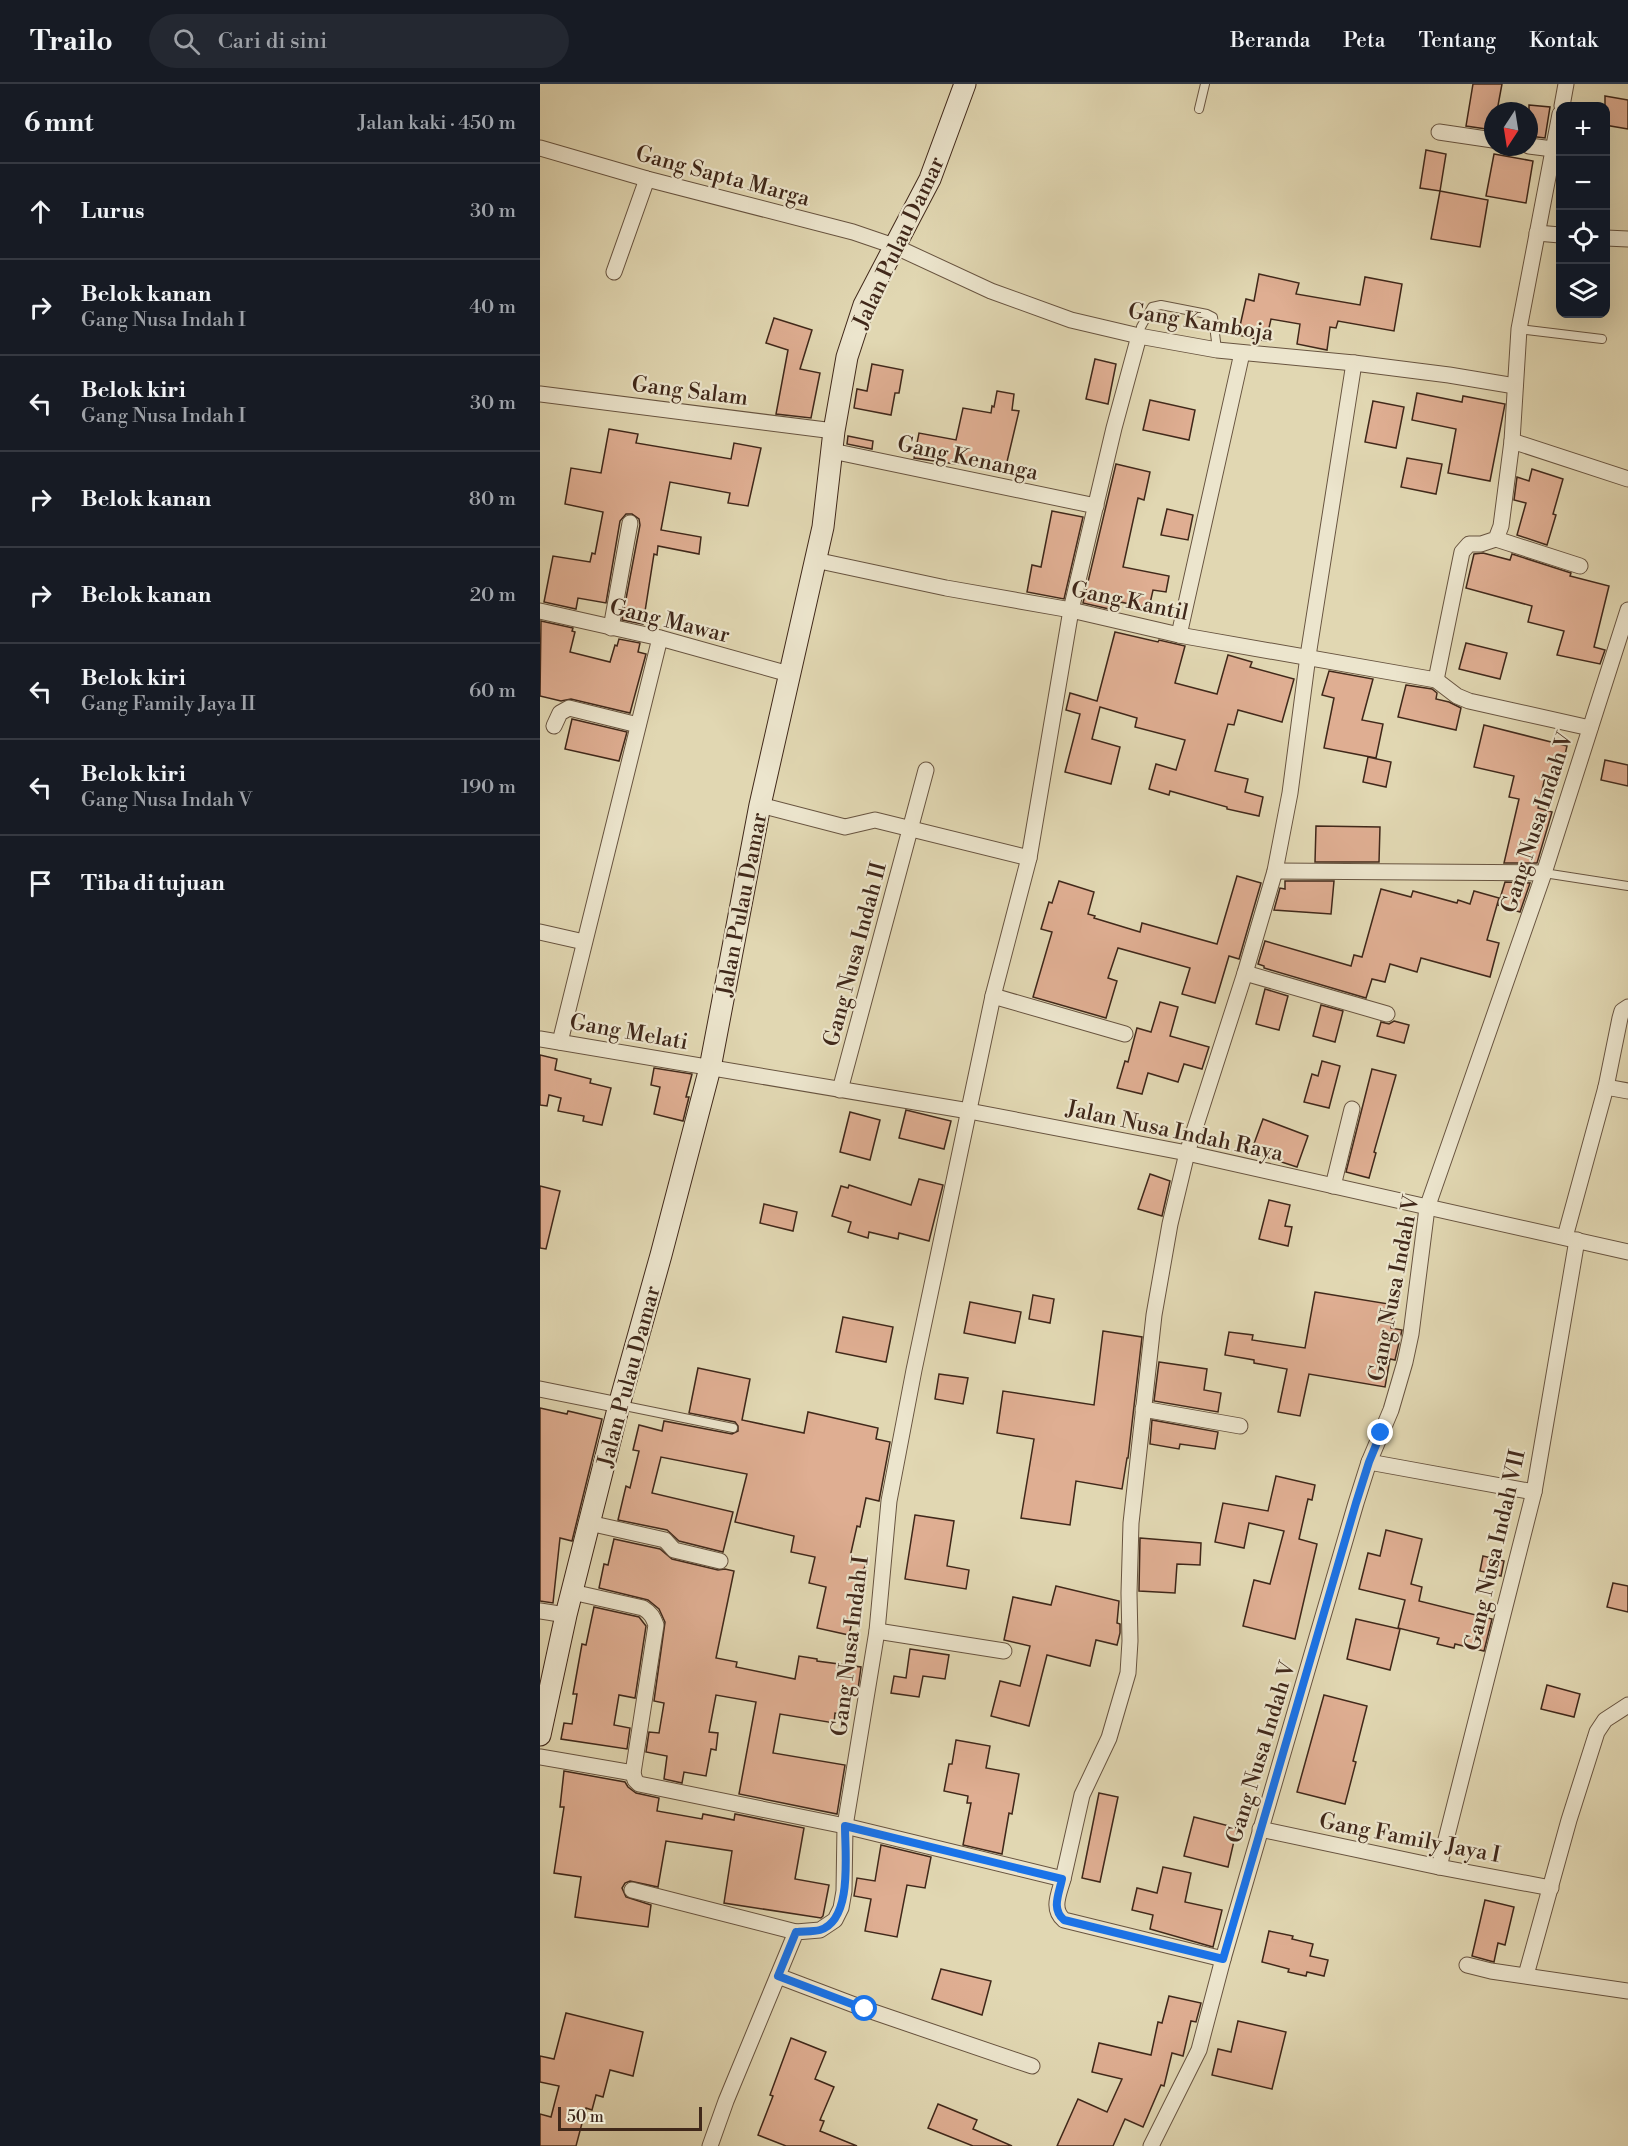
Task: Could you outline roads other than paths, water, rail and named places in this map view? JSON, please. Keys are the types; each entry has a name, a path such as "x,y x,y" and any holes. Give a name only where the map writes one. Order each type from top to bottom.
{"street":[{"name":"Jalan Pulau Damar","path":"540,1735 566,1614 619,1405 710,1068 760,805 823,527 833,441 847,357 864,305 930,178 965,84"},
{"path":"1563,102 1566,84"},
{"path":"1439,132 1484,139"},
{"path":"1496,539 1501,526 1512,441 1519,329 1556,134"},
{"path":"1538,147 1553,149"},
{"name":"Gang Sapta Marga","path":"540,148 647,179 853,232 894,246"},
{"path":"614,272 647,179"},
{"path":"1537,233 1556,235"},
{"path":"1610,238 1628,239"},
{"name":"Gang Kamboja","path":"894,246 990,291 1071,320 1139,336 1216,350 1354,363 1449,375 1515,387"},
{"name":"Gang Nusa Indah I","path":"796,1932 820,1930 835,1920 842,1908 845,1826 877,1631 889,1501 914,1370 993,996 1029,858 1071,610 1139,336"},
{"path":"1179,635 1242,353"},
{"path":"1223,1959 1064,1920 1058,1915 1056,1907 1082,1795 1109,1738 1128,1672 1131,1523 1154,1315 1170,1224 1187,1154 1275,871 1290,793 1308,656 1354,363"},
{"name":"Gang Salam","path":"540,394 833,441"},
{"name":"Gang Kenanga","path":"833,441 1096,506"},
{"path":"1512,441 1628,479"},
{"path":"611,628 630,524"},
{"path":"1580,566 1496,539 1480,544 1469,544 1462,552 1436,680 1457,696 1469,701 1590,728"},
{"name":"Gang Kantil","path":"814,560 946,588 1071,610 1179,635 1436,680"},
{"name":"Gang Nusa Indah V","path":"1151,2146 1199,2050 1260,1829 1369,1462 1391,1410 1412,1334 1428,1208 1544,873 1628,610"},
{"name":"Gang Mawar","path":"540,611 660,638 789,674"},
{"path":"560,1042 660,638"},
{"path":"554,726 560,713 568,708 638,725"},
{"name":"Gang Nusa Indah II","path":"840,1089 926,770"},
{"path":"760,805 845,827 875,820 1029,858"},
{"path":"1275,871 1544,873"},
{"path":"540,932 584,942"},
{"path":"1245,973 1387,1014"},
{"path":"993,996 1125,1034"},
{"name":"Gang Nusa Indah VII","path":"1438,1867 1534,1492 1571,1239 1620,1018 1622,1011 1628,1007"},
{"name":"Gang Melati","path":"540,1039 710,1068"},
{"name":"Jalan Nusa Indah Raya","path":"710,1068 969,1111 1187,1154 1628,1252"},
{"path":"1606,1087 1628,1091"},
{"path":"1333,1186 1352,1108"},
{"path":"540,1389 619,1405"},
{"path":"1143,1409 1240,1426"},
{"path":"1369,1462 1534,1492"},
{"path":"589,1523 665,1540 675,1550 720,1561"},
{"path":"572,1592 643,1608 651,1613 656,1626 633,1773 634,1780 646,1786 845,1826 1062,1879"},
{"path":"540,1611 566,1614"},
{"path":"877,1631 1004,1651"},
{"path":"1526,1975 1569,1820 1598,1732 1605,1720 1628,1705"},
{"path":"540,1756 633,1773"},
{"name":"Gang Family Jaya I","path":"1260,1829 1438,1867 1551,1888"},
{"path":"632,1890 796,1932 726,2101 710,2146"},
{"path":"1467,1965 1491,1971 1628,1991"},
{"path":"778,1976 865,2009 1032,2066"}],"lane":[{"path":"1199,110 1205,84"},
{"path":"1139,336 1152,307 1161,304 1213,317 1216,350"},
{"path":"1519,329 1602,339"},
{"path":"1544,873 1628,886"},
{"path":"619,1405 733,1428"}]}
